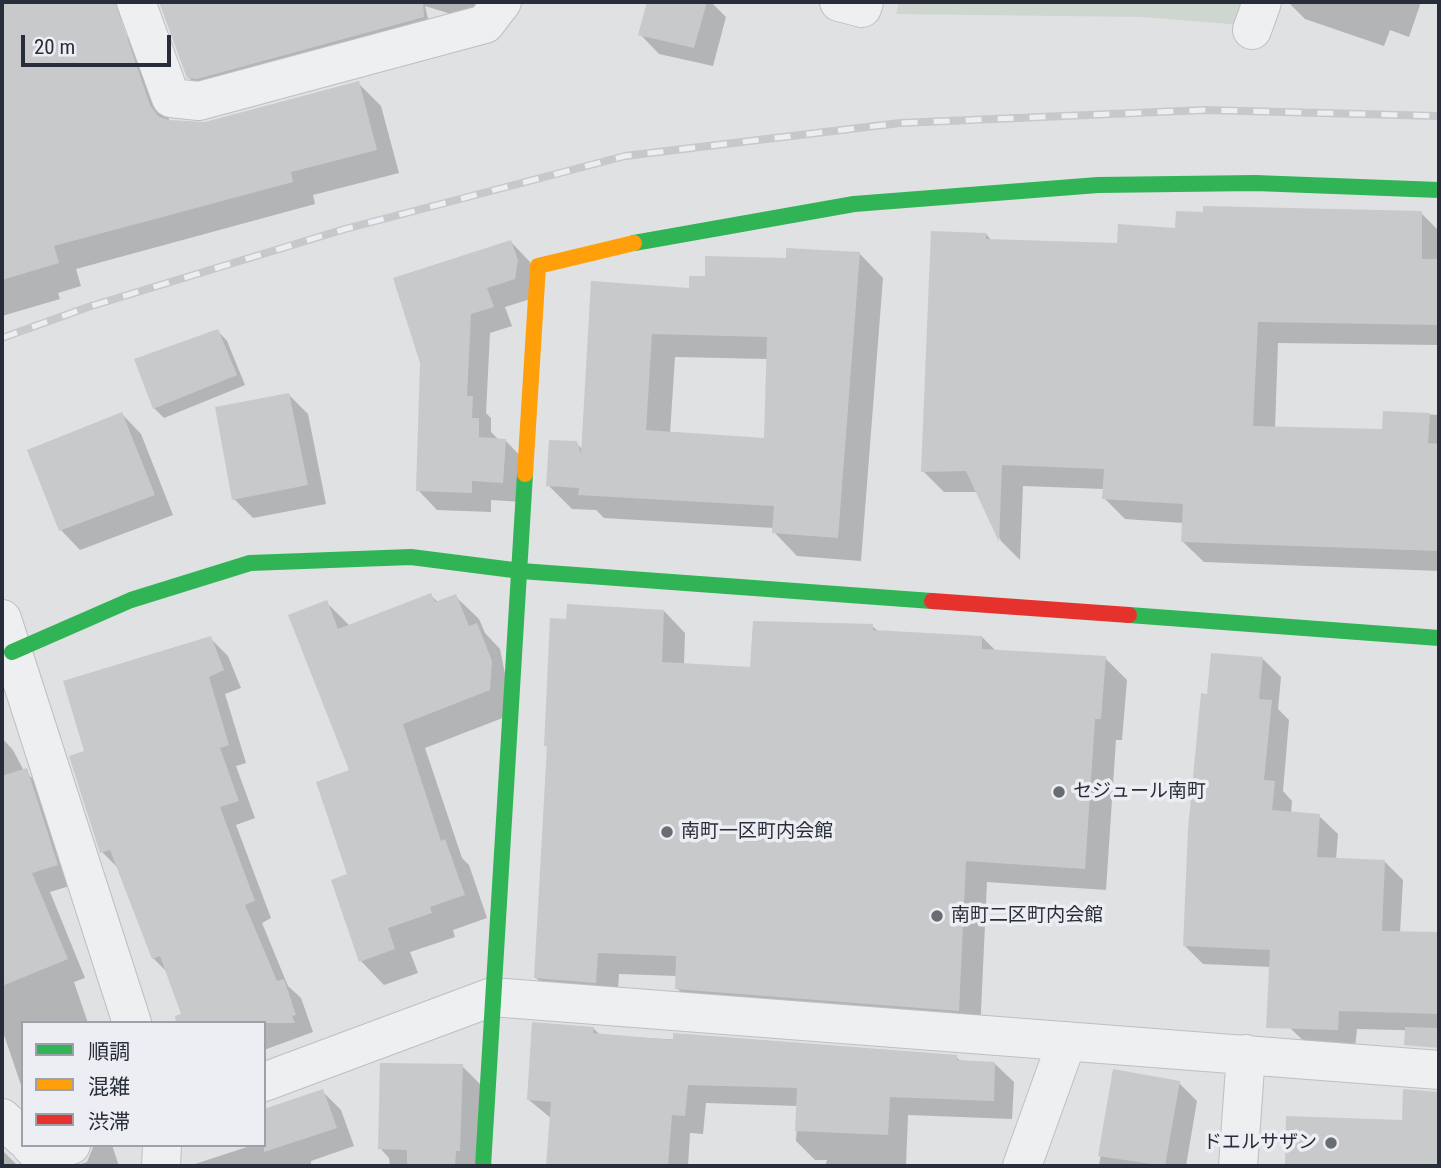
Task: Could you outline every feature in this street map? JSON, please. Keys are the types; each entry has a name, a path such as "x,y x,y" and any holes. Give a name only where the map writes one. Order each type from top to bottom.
{"street":[{"path":"135,2 172,98 199,101 485,24 502,2"},
{"path":"839,2 862,8 864,2"},
{"path":"483,1166 538,266 615,246 854,204 1098,185 1255,183 1439,190"},
{"path":"131,1021 7,636 250,563 411,557 521,571 1439,638"},
{"path":"266,1081 492,997 1439,1070"},
{"path":"1022,1166 1067,1041"},
{"path":"1238,1166 1247,1054"},
{"path":"2,1118 21,1136"},
{"path":"32,1147 39,1154 64,1147"},
{"path":"161,1166 162,1147"}],"shaded area":[{"path":"899,2 1249,2 1242,25 1142,17 896,14"}],"building":[{"path":"2,2 115,2 150,105 158,116 169,120 205,122 359,81 377,150 291,172 293,182 54,246 59,263 2,280"},
{"path":"159,2 423,2 424,17 197,79 187,78"},
{"path":"647,2 707,2 694,48 638,35"},
{"path":"1203,206 1422,211 1422,259 1439,259 1439,325 1258,322 1253,426 1382,429 1383,411 1430,413 1428,443 1439,444 1439,551 1181,542 1183,504 1102,499 1104,469 1002,465 999,542 966,471 921,472 931,231 986,233 986,239 1117,243 1118,224 1175,228 1176,211 1203,212"},
{"path":"511,240 518,260 515,279 487,288 494,307 471,314 467,396 473,396 472,418 479,418 479,437 506,439 503,483 472,481 472,493 416,491 420,363 393,278"},
{"path":"786,248 860,252 838,538 772,533 774,506 578,495 579,488 546,486 549,440 577,441 581,454 591,281 689,288 689,276 705,276 705,256 786,258","holes":["652,334 767,337 764,438 646,430"]},
{"path":"218,329 237,375 153,409 134,359"},
{"path":"289,393 308,485 232,500 215,407"},
{"path":"122,412 155,495 59,531 27,450"},
{"path":"431,593 435,602 456,594 469,626 477,623 492,661 490,690 403,724 441,841 445,839 465,895 430,907 432,913 388,928 395,949 359,962 331,880 347,874 316,782 349,770 288,615 327,600 338,629"},
{"path":"567,604 664,610 662,662 750,667 753,621 873,624 873,630 982,636 982,649 1106,656 1101,719 1095,719 1085,869 966,861 959,1011 675,989 676,956 598,953 596,983 534,978 547,746 544,746 550,618 566,619"},
{"path":"211,636 224,670 209,677 229,745 220,748 239,801 220,807 255,901 245,905 277,981 284,979 296,1015 292,1016 295,1023 176,1021 175,1016 181,1014 160,956 152,959 110,850 100,853 69,756 84,751 63,681"},
{"path":"1211,653 1263,657 1259,699 1272,700 1264,780 1275,781 1272,810 1320,814 1317,857 1385,860 1382,931 1439,932 1439,1014 1339,1011 1338,1030 1266,1028 1270,950 1183,946 1188,829 1201,693 1207,694"},
{"path":"27,768 58,865 32,873 68,959 2,986 2,776"},
{"path":"532,1022 594,1027 593,1033 673,1040 673,1033 957,1055 957,1060 995,1062 994,1101 890,1097 888,1135 795,1131 797,1088 688,1085 685,1116 672,1115 668,1166 546,1166 551,1102 527,1100"},
{"path":"1405,1027 1439,1028 1439,1048 1404,1045"},
{"path":"380,1063 463,1064 460,1151 456,1151 455,1166 407,1166 407,1150 378,1149"},
{"path":"1113,1069 1180,1081 1165,1166 1098,1156"},
{"path":"323,1089 337,1128 264,1152 266,1108"},
{"path":"1403,1089 1439,1092 1439,1166 1285,1166 1286,1116 1402,1120"}],"railway":[{"path":"2,338 88,307 345,229 625,156 900,123 1205,110 1439,116"}],"traffic: fast":[{"path":"634,243 854,204 1098,185 1255,183 1439,190"},
{"path":"483,1166 525,474"},
{"path":"12,652 131,600 250,563 411,557 521,571 932,601"},
{"path":"1129,615 1439,638"}],"traffic: slow":[{"path":"525,474 538,266 634,243"}],"traffic: jam":[{"path":"932,601 1129,615"}],"place":[{"name":"セジュール南町","path":"1059,792"},
{"name":"南町一区町内会館","path":"667,832"},
{"name":"南町二区町内会館","path":"937,916"},
{"name":"ドエルサザン","path":"1331,1143"}]}
